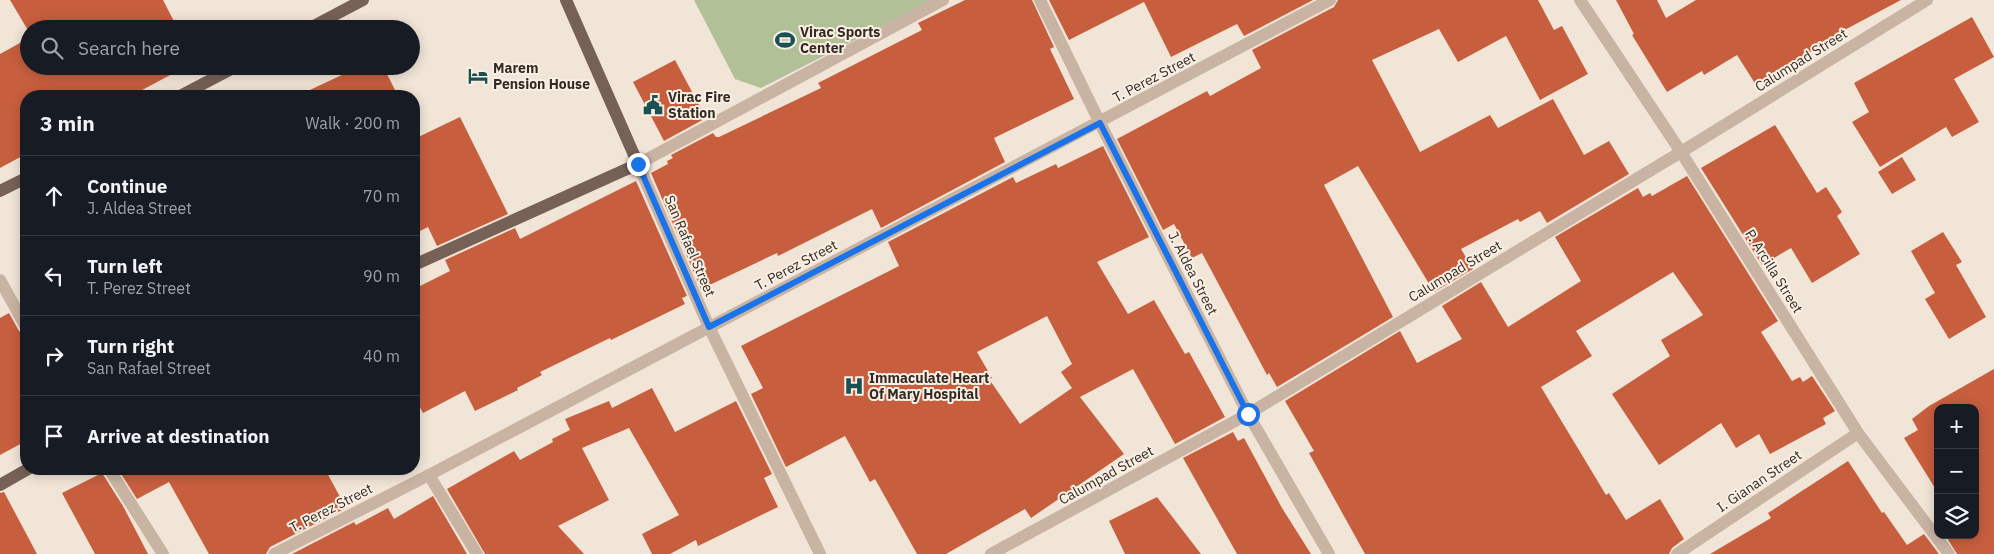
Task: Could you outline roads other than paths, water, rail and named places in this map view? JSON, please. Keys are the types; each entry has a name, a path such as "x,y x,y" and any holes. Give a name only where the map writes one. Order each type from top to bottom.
{"main road":[{"path":"325,20 363,0"},
{"name":"San Rafael Street","path":"566,0 638,164"},
{"path":"191,90 220,75"},
{"path":"420,262 638,164"},
{"path":"0,191 20,181"},
{"path":"0,484 20,473"}],"street":[{"path":"638,164 943,0"},
{"name":"J. Aldea Street","path":"1040,0 1100,123 1248,414 1328,554"},
{"name":"T. Perez Street","path":"274,554 430,475 1330,0"},
{"name":"P. Arcilla Street","path":"1580,0 1681,152 1858,433 1949,554"},
{"name":"Calumpad Street","path":"991,554 1248,414 1681,152 1927,0"},
{"name":"San Rafael Street","path":"638,164 709,327 820,554"},
{"path":"0,280 20,316"},
{"name":"I. Gianan Street","path":"1677,554 1858,433"},
{"path":"113,475 163,554"},
{"path":"430,475 478,554"}],"place":[{"name":"Virac Sports Center","path":"785,40"},
{"name":"Marem Pension House","path":"478,76"},
{"name":"Virac Fire Station","path":"653,105"},
{"name":"Immaculate Heart Of Mary Hospital","path":"854,386"}]}
